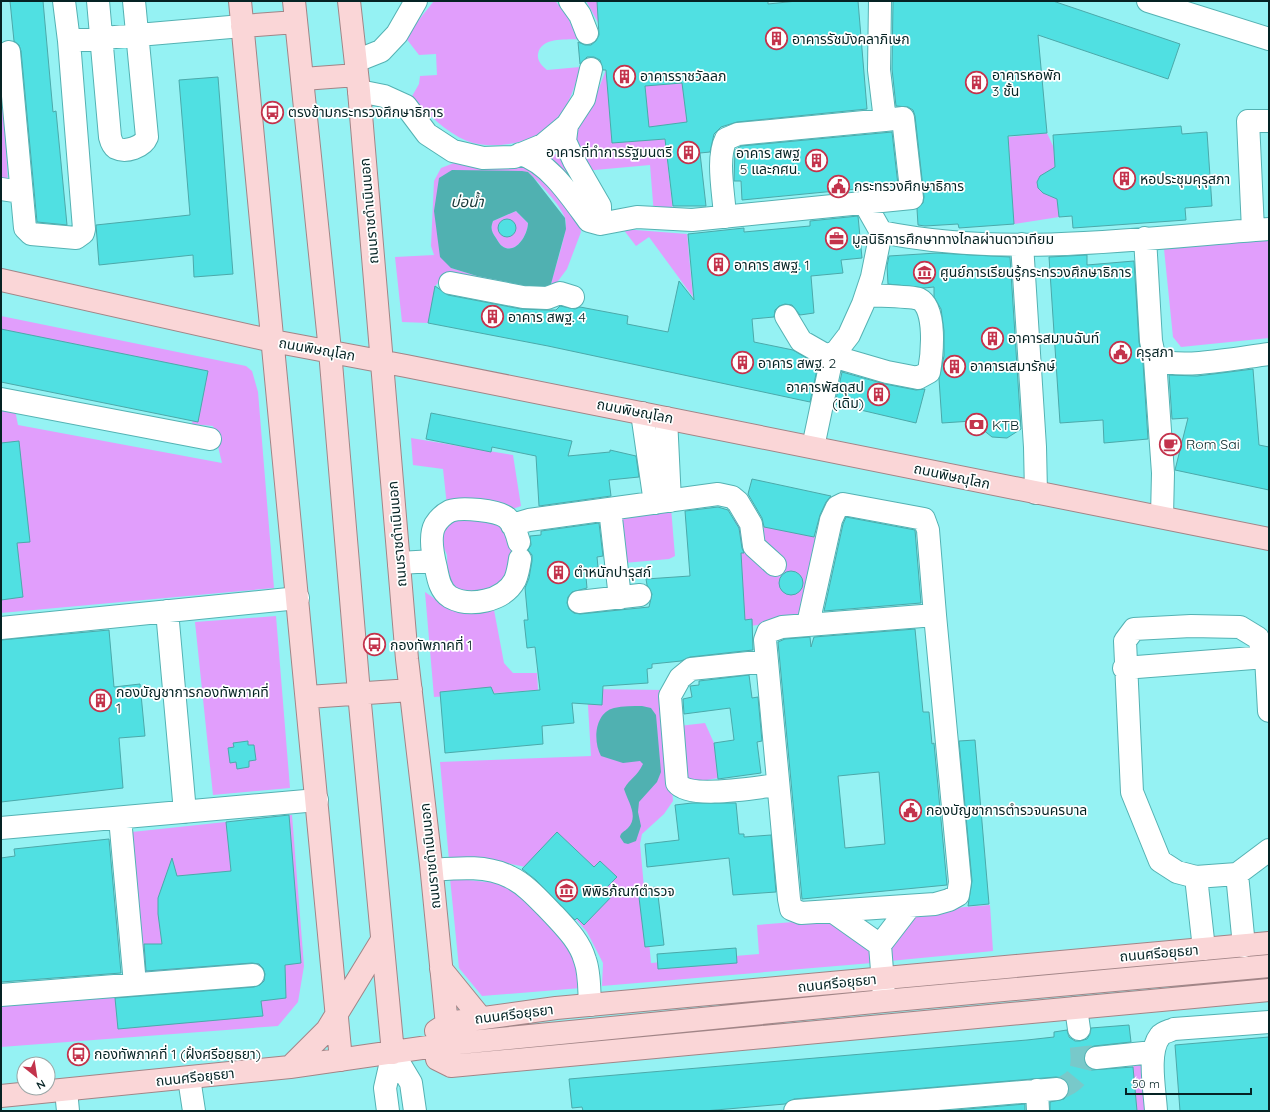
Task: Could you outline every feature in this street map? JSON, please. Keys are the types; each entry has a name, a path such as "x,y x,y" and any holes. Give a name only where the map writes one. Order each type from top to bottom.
{"main road":[{"path":"240,1 308,697 341,1060"},
{"path":"294,1 330,351 382,940 403,1051 450,1066 1269,990"},
{"name":"ถนนราชดำเนินนอก","path":"349,1 358,75 411,690 432,870 450,1066"},
{"path":"242,26 296,22"},
{"path":"303,79 358,75"},
{"name":"ถนนพิษณุโลก","path":"1,280 273,341 382,361 1269,539"},
{"path":"308,697 411,690"},
{"path":"290,1067 327,1030 382,940"},
{"name":"ถนนศรีอยุธยา","path":"1,1096 67,1100 189,1078 290,1067 403,1051 448,1034 480,1017 590,1005 1269,943"},
{"path":"1244,946 1247,968"},
{"path":"1204,949 1206,972"},
{"name":"ถนนศรีอยุธยา","path":"448,1034 556,1034 884,1001 1269,966"},
{"path":"441,969 480,1017"},
{"path":"1074,984 1076,1008"},
{"path":"290,1067 319,1024 333,985"},
{"path":"972,993 974,1018"},
{"path":"884,1001 903,1024"},
{"path":"590,1005 592,1030"},
{"path":"786,1011 789,1035"},
{"path":"556,1034 558,1055"}],"street":[{"path":"9,52 11,190 27,232 31,234 76,238 83,233 84,229 69,41 64,1"},
{"path":"98,1 110,137 115,147 118,149 138,148 145,142 147,137 134,1"},
{"path":"570,1 580,15 587,33"},
{"path":"1148,1 1269,39"},
{"path":"879,2 878,70 885,120"},
{"path":"411,3 397,34 358,75 384,96 406,106 427,134 453,151 483,158 514,156 543,145 567,125 584,99 591,69"},
{"path":"69,41 242,26"},
{"path":"520,154 531,157 542,164 589,221 600,224 637,217 692,220 726,217 912,198 903,118 738,134 726,139 722,147 722,173 726,217"},
{"path":"881,232 920,240 1067,245 1261,229 1248,121 1269,121"},
{"path":"567,125 565,141 574,161 600,206 600,224"},
{"path":"813,447 832,357 849,335 872,277 881,232 864,202"},
{"path":"1145,238 1151,341 1155,360 1163,473 1162,517"},
{"path":"1022,244 1035,447 1036,493"},
{"path":"450,283 523,297 547,298 560,293 573,298"},
{"path":"786,316 801,341 832,357 887,372 918,378 929,372 933,354 930,318 927,305 918,299 866,295"},
{"path":"1155,360 1166,363 1203,362 1269,354"},
{"path":"1,399 210,439"},
{"path":"642,413 663,502"},
{"path":"663,502 666,418"},
{"path":"517,542 529,520 718,494 732,496 738,502 751,524 754,546 775,565"},
{"path":"808,624 832,520 837,507 843,504 924,520 928,530 960,882 958,895 950,900 936,904 801,913 791,909 789,899 765,640 768,632 771,629 808,624 935,615"},
{"path":"579,602 630,597 610,509"},
{"path":"489,510 508,518 517,542 518,571 514,581 506,591 496,597 480,602 458,600 446,594 438,577 434,561 432,533 434,526 441,518 452,511 489,510"},
{"path":"399,563 434,561"},
{"path":"1,628 298,598"},
{"path":"167,611 185,812"},
{"path":"1269,711 1266,657 1258,638 1240,627 1191,626 1134,630 1124,641 1124,668 1132,792 1160,861 1177,872 1196,877 1237,874 1269,850"},
{"path":"1124,668 1266,657"},
{"path":"767,661 691,669 680,678 670,696 677,783 680,788 689,791 712,792 778,785"},
{"path":"1,828 317,800"},
{"path":"120,818 135,984"},
{"path":"432,870 477,868 510,876 520,883 557,918 571,934 581,950 586,961 590,1005"},
{"path":"1237,874 1244,946"},
{"path":"1196,877 1204,949"},
{"path":"884,1001 880,945 910,906"},
{"path":"832,911 880,945"},
{"path":"1,995 253,975"},
{"path":"1076,1008 1079,1029"},
{"path":"1156,1111 1153,1052 1161,1034 1174,1029 1269,1022"},
{"path":"388,1111 386,1088 403,1051"},
{"path":"403,1051 411,1083 415,1111"},
{"path":"1096,1058 1153,1052"},
{"path":"189,1078 194,1111"},
{"path":"795,1111 924,1105 1044,1097"}],"shaded area":[{"path":"434,1 555,1 568,18 578,39 554,40 548,42 540,49 538,59 547,70 580,67 571,95 558,118 537,135 524,140 509,144 482,145 467,141 451,133 411,98 419,84 420,76 437,75 436,54 419,55 405,37"},
{"path":"586,1 597,1 600,26"},
{"path":"1,63 8,182 1,182"},
{"path":"660,65 662,85 682,83 687,122 663,125 673,211 654,215 650,165 584,171 574,136 595,98 606,70 612,143 650,140 643,67"},
{"path":"1047,133 1054,148 1055,171 1047,172 1041,175 1037,184 1039,189 1043,192 1049,195 1057,195 1059,217 1014,224 1008,137"},
{"path":"559,153 576,186 548,161 550,156"},
{"path":"454,163 531,166 542,174 579,222 581,232 567,269 552,289 545,293 448,273 435,286 428,323 402,322 395,257 434,255 431,246 434,181 441,168","holes":["528,172 554,200 565,218 565,231 551,284 542,289 477,276 451,268"]},
{"path":"516,211 528,223 526,233 516,246 507,248 500,245 492,230 492,224 493,221"},
{"path":"623,229 687,234 693,297 649,237 636,246"},
{"path":"1269,239 1269,338 1181,347 1173,337 1164,249"},
{"path":"1,316 246,366 252,371 258,392 274,588 1,613 1,407 15,410 18,425 222,463 213,426 192,424 201,375 1,336"},
{"path":"411,438 513,455 521,506 510,510 447,506 443,469 413,465"},
{"path":"671,508 675,556 669,559 624,563 621,514"},
{"path":"456,517 501,523 510,542 512,556 500,588 464,594 448,583 447,555 442,543 442,531"},
{"path":"731,518 821,538 798,620 741,627"},
{"path":"425,592 441,603 471,609 494,610 504,663 513,673 537,673 538,690 434,697"},
{"path":"276,616 290,788 213,795 195,622"},
{"path":"587,689 665,690 673,801 664,814 642,834 640,844 651,963 759,954 757,925 832,919 869,948 872,963 602,986 603,963 587,932 531,868 490,860 449,860 440,762 591,756"},
{"path":"705,723 714,743 718,778 690,783 685,778 679,726"},
{"path":"292,815 304,966 298,1002 278,1026 1,1047 1,1002 144,974 132,832"},
{"path":"450,878 496,883 518,891 563,933 576,963 581,988 482,996 459,968"},
{"path":"990,905 993,951 890,961 889,943 917,911"},
{"path":"1132,1057 1139,1057 1145,1069 1149,1111 1137,1111"}],"water":[{"name":"บ่อน้ำ","path":"452,170 528,172 565,218 566,229 551,284 542,289 477,276 451,268 440,257 434,211 439,178","holes":["516,211 528,223 526,233 523,238 516,246 512,248 507,248 501,245 492,230 493,221"]},
{"path":"642,706 651,708 656,715 661,772 657,782 639,802 638,812 641,826 636,841 628,844 624,843 620,837 628,828 633,819 632,809 624,789 643,764 640,761 623,763 601,756 598,750 596,736 599,722 607,711 621,707"}],"pier":[{"path":"1257,1 1269,1 1269,16 1247,8"}],"building":[{"path":"10,1 43,1 53,112 56,111 67,225 37,222 21,51 19,45 14,41"},
{"path":"597,1 768,1 768,4 797,1 858,1 867,109 737,122 721,127 714,134 710,152 700,153 706,206 673,206 665,139 612,143 606,70 603,70 600,60 594,57 587,57 580,64 578,42 585,45 591,45 596,41 599,35","holes":["682,83 687,122 649,127 645,86"]},
{"path":"893,1 1053,1 1180,44 1168,79 1038,35 1047,133 1008,136 1014,224 959,228 958,224 918,225 917,209 923,203 924,197 915,116 913,110 908,107 896,106 892,69"},
{"path":"218,77 233,274 194,277 193,255 99,265 96,225 190,215 179,80"},
{"name":"หอประชุมคุรุสภา","path":"1181,126 1182,134 1207,132 1212,206 1185,208 1186,220 1073,228 1072,216 1059,217 1057,199 1043,193 1038,188 1037,182 1040,176 1055,167 1053,135"},
{"name":"อาคาร สพฐ 5 และกศน.","path":"892,132 898,185 742,200 741,181 734,181 735,150 741,146"},
{"path":"858,216 862,258 841,260 843,273 811,276 814,313 800,315 792,305 785,304 779,306 775,310 774,317 752,319 754,342 793,350 818,365 810,402 548,346 428,323 435,286 448,295 521,309 556,310 560,306 575,309 580,307 628,316 627,324 668,332 679,281 694,300 688,234 744,228 744,232 810,226 810,221"},
{"path":"507,219 513,222 516,228 513,234 507,237 501,234 498,228 501,222"},
{"path":"937,253 1010,257 1021,429 1007,438 992,437 972,421 942,423 939,379 944,356 944,331 941,309 934,297 934,287 924,288 888,284 887,266 889,256"},
{"path":"1087,255 1087,265 1134,261 1139,342 1143,362 1148,439 1104,443 1103,420 1060,423 1049,257"},
{"path":"1,329 208,371 198,422 1,382"},
{"path":"1253,369 1259,445 1269,447 1269,490 1175,470 1188,418 1172,419 1169,375 1197,376"},
{"name":"อาคารพัสดุสป (เดิม)","path":"842,372 885,384 916,390 925,389 916,423 835,404"},
{"path":"431,413 572,441 568,456 610,452 610,450 636,456 639,477 609,480 611,496 539,506 536,456 492,447 491,452 426,439"},
{"path":"19,441 30,542 17,543 23,597 1,600 1,443"},
{"path":"752,479 831,496 826,502 820,515 814,537 764,527 762,518 748,494"},
{"path":"718,507 728,510 739,528 744,553 741,553 745,620 752,619 753,650 690,657 681,661 652,664 652,668 647,669 648,683 603,686 602,705 572,703 574,723 542,726 543,744 445,753 440,692 491,687 494,694 540,690 535,647 527,648 524,620 528,620 525,588 529,578 532,561 532,555 528,550 531,545 530,536 541,535 541,531 599,523 603,556 597,557 598,567 594,568 595,576 586,577 587,588 572,592 568,597 567,603 569,609 574,613 580,614 649,607 652,594 647,585 646,579 690,576 685,511"},
{"path":"846,517 915,530 921,603 824,611 843,524"},
{"path":"791,571 799,575 803,583 799,591 791,595 783,591 779,583 783,575"},
{"name":"กองบัญชาการตำรวจนครบาล","path":"915,629 923,712 929,712 932,744 934,743 947,885 802,899 778,642 785,639 810,637 811,647 814,637","holes":["879,772 885,844 845,848 838,776"]},
{"path":"109,630 114,687 140,684 145,736 119,738 123,788 1,802 1,640"},
{"path":"749,675 752,698 758,697 762,741 757,742 761,773 718,779 714,743 734,740 730,708 684,714 683,699 692,697 690,686 699,685 699,681"},
{"path":"975,740 989,904 968,906 972,881 959,741"},
{"path":"248,741 248,745 254,745 256,760 249,761 249,767 237,769 236,762 230,763 228,748 234,747 233,743"},
{"path":"692,803 736,803 739,834 744,834 744,837 771,835 776,892 733,895 729,858 647,867 645,844 679,840 675,805"},
{"path":"289,815 301,963 285,965 286,998 261,1001 263,1016 118,1029 115,998 254,987 260,985 264,981 265,974 263,968 259,964 252,963 146,971 144,944 162,944 158,914 158,898 172,858 177,876 231,871 226,822"},
{"path":"557,832 594,867 600,861 617,877 601,893 617,891 584,925 577,918 575,920 536,880 522,869"},
{"path":"109,839 121,973 1,982 1,858 15,856 14,849"},
{"path":"657,887 664,945 645,947 638,889"},
{"path":"736,948 737,963 658,969 657,954"},
{"path":"1129,1025 1131,1042 1094,1046 1089,1048 1085,1053 1084,1059 1086,1065 1091,1070 1133,1067 1137,1111 1050,1111 1050,1102 1064,1099 1068,1094 1069,1088 1067,1082 1062,1078 1056,1077 794,1099 785,1104 704,1111 583,1111 582,1107 572,1108 569,1079 1027,1040 1054,1037 1054,1032 1067,1030 1069,1037 1075,1041 1080,1041 1087,1039 1091,1028"},
{"path":"1269,1037 1269,1111 1180,1111 1175,1045"},
{"path":"1025,1104 1025,1111 944,1111"}],"tunnel":[{"path":"1057,1089 1068,1085 1079,1073 1082,1058 1079,1029"}],"place":[{"name":"อาคารรัชมังคลาภิเษก","path":"777,39"},
{"name":"อาคารราชวัลลภ","path":"625,76"},
{"name":"อาคารหอพัก 3 ชั้น","path":"976,83"},
{"name":"ตรงข้ามกระทรวงศึกษาธิการ","path":"273,112"},
{"name":"อาคารที่ทำการรัฐมนตรี","path":"688,152"},
{"name":"อาคาร สพฐ 5 และกศน.","path":"816,161"},
{"name":"หอประชุมคุรุสภา","path":"1124,179"},
{"name":"กระทรวงศึกษาธิการ","path":"838,186"},
{"name":"มูลนิธิการศึกษาทางไกลผ่านดาวเทียม","path":"836,239"},
{"name":"อาคาร สพฐ. 1","path":"719,265"},
{"name":"ศูนย์การเรียนรู้กระทรวงศึกษาธิการ","path":"925,272"},
{"name":"อาคาร สพฐ. 4","path":"492,317"},
{"name":"อาคารสมานฉันท์","path":"993,338"},
{"name":"คุรุสภา","path":"1121,352"},
{"name":"อาคาร สพฐ. 2","path":"743,363"},
{"name":"อาคารเสมารักษ์","path":"954,366"},
{"name":"อาคารพัสดุสป (เดิม)","path":"879,395"},
{"name":"KTB","path":"976,425"},
{"name":"Rom Sai","path":"1171,444"},
{"name":"ตำหนักปารุสก์","path":"559,572"},
{"name":"กองทัพภาคที่ 1","path":"375,645"},
{"name":"กองบัญชาการกองทัพภาคที่ 1","path":"100,700"},
{"name":"กองบัญชาการตำรวจนครบาล","path":"911,810"},
{"name":"พิพิธภ้ณฑ์ตำรวจ","path":"567,891"},
{"name":"กองทัพภาคที่ 1 (ฝั่งศรีอยุธยา)","path":"78,1054"}]}
